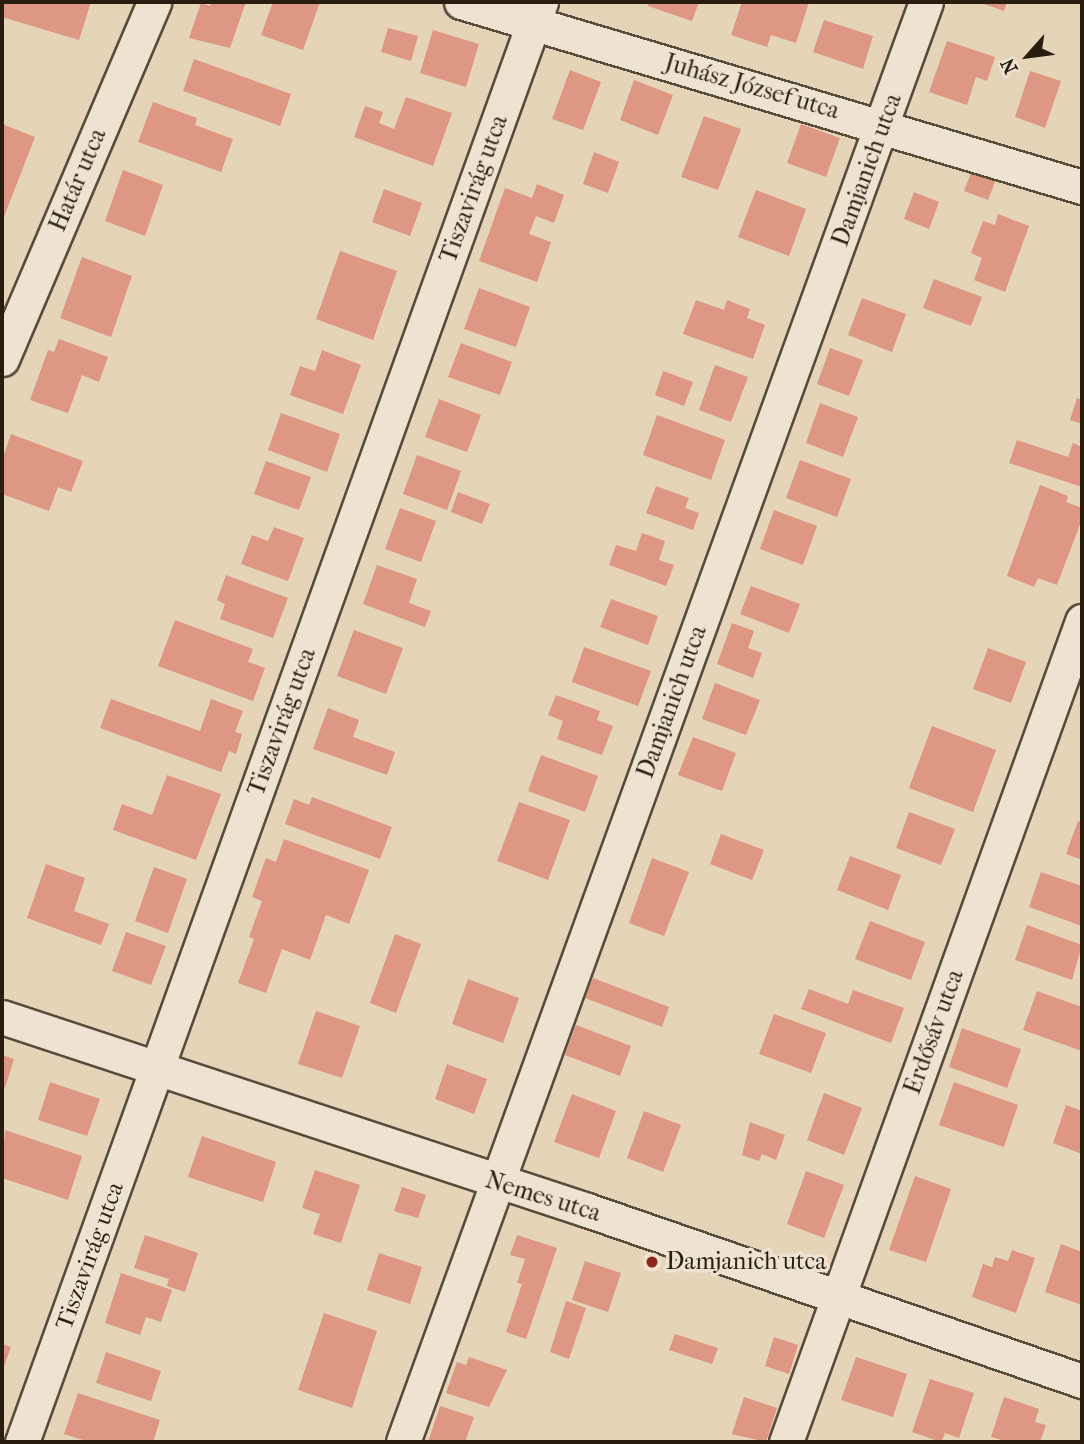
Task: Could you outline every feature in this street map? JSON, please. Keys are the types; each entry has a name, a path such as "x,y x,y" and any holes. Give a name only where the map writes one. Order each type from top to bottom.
{"street":[{"name":"Határ utca","path":"2,359 154,2"},
{"name":"Juhász József utca","path":"461,2 537,13 1082,187"},
{"name":"Damjanich utca","path":"403,1442 926,2"},
{"name":"Tiszavirág utca","path":"22,1442 537,13"},
{"name":"Erdősáv utca","path":"786,1442 1082,621"},
{"name":"Nemes utca","path":"2,1017 158,1067 496,1183 600,1214 836,1299 1082,1381"}],"building":[{"path":"2,2 91,2 79,40 2,17"},
{"path":"212,2 246,2 230,48 189,38 201,3 210,6"},
{"path":"273,2 320,2 303,50 261,35"},
{"path":"649,2 699,2 692,21 648,6"},
{"path":"742,2 809,2 796,43 771,35 767,47 731,35"},
{"path":"978,2 1007,2 1004,11"},
{"path":"824,20 873,36 863,69 813,52"},
{"path":"388,28 418,36 411,61 381,52"},
{"path":"433,30 479,44 466,87 420,73"},
{"path":"947,41 995,57 987,81 976,77 967,105 929,92"},
{"path":"194,59 291,94 280,126 183,91"},
{"path":"570,70 601,82 583,130 552,119"},
{"path":"1030,71 1061,81 1045,128 1015,117"},
{"path":"634,80 673,95 658,135 620,120"},
{"path":"406,97 452,113 433,166 354,137 365,106 383,112 379,123 394,129"},
{"path":"153,102 197,118 195,125 233,139 221,172 138,142"},
{"path":"704,116 741,129 718,190 681,177"},
{"path":"2,124 35,137 2,222"},
{"path":"801,124 840,138 826,177 787,163"},
{"path":"594,152 619,162 608,193 583,184"},
{"path":"974,165 998,174 988,200 964,191"},
{"path":"123,170 163,185 145,236 105,221"},
{"path":"537,184 564,195 554,223 536,216 529,234 551,242 537,282 479,261 505,188 532,198"},
{"path":"384,189 422,203 410,236 372,222"},
{"path":"756,190 806,209 789,256 738,237"},
{"path":"914,192 939,202 929,229 904,219"},
{"path":"998,214 1029,226 1005,292 974,280 982,258 971,253 983,221 995,225"},
{"path":"340,251 397,271 373,340 316,319"},
{"path":"82,257 132,276 111,337 60,318"},
{"path":"934,279 982,297 971,326 923,308"},
{"path":"479,288 530,307 516,347 464,329"},
{"path":"862,298 906,314 892,352 848,335"},
{"path":"696,300 724,310 727,300 750,309 747,318 765,325 753,359 683,334"},
{"path":"59,339 108,357 99,382 82,375 68,413 30,400 48,350 54,352"},
{"path":"461,343 512,362 500,395 448,377"},
{"path":"830,348 863,360 849,396 817,384"},
{"path":"322,350 361,365 343,414 290,395 300,366 315,371"},
{"path":"715,365 748,377 731,422 699,410"},
{"path":"663,371 693,382 684,406 655,395"},
{"path":"1077,398 1082,400 1082,424 1070,420"},
{"path":"439,399 481,415 467,452 425,437"},
{"path":"820,403 858,417 843,457 806,443"},
{"path":"281,413 340,434 327,472 268,450"},
{"path":"657,415 725,440 711,480 643,455"},
{"path":"11,434 83,461 71,492 58,487 49,511 2,494 2,460"},
{"path":"1017,440 1068,457 1073,443 1082,447 1082,487 1009,463"},
{"path":"417,455 461,471 447,510 403,494"},
{"path":"800,460 851,479 837,517 786,498"},
{"path":"266,461 311,477 299,510 254,494"},
{"path":"1040,485 1068,496 1066,502 1082,508 1082,519 1057,585 1038,578 1034,587 1007,576"},
{"path":"656,486 689,498 685,508 699,513 693,530 646,513"},
{"path":"458,492 490,504 482,524 451,512"},
{"path":"400,508 436,521 421,562 385,549"},
{"path":"774,510 817,526 803,565 760,549"},
{"path":"274,527 304,538 288,581 241,564 252,535 268,541"},
{"path":"642,533 665,541 659,560 674,565 666,586 609,565 616,545 636,551"},
{"path":"377,565 417,579 409,603 431,611 425,627 363,604"},
{"path":"226,575 288,598 273,638 220,619 225,604 217,600"},
{"path":"751,586 800,604 789,633 740,614"},
{"path":"611,599 658,616 648,645 600,627"},
{"path":"175,620 253,649 248,662 265,668 253,701 158,666"},
{"path":"732,623 754,631 748,648 762,653 753,678 717,664"},
{"path":"354,630 403,648 386,694 337,676"},
{"path":"584,647 651,671 638,706 572,682"},
{"path":"988,648 1026,662 1011,703 973,689"},
{"path":"715,683 760,700 746,735 702,719"},
{"path":"556,695 600,711 597,720 613,726 602,755 557,739 563,721 548,715"},
{"path":"111,699 200,731 211,699 243,711 235,732 242,734 236,754 229,751 221,772 100,728"},
{"path":"328,708 359,720 353,737 395,752 387,775 313,749"},
{"path":"932,726 996,750 973,812 909,788"},
{"path":"693,737 736,753 722,791 678,775"},
{"path":"541,755 598,776 585,812 528,791"},
{"path":"167,775 221,794 196,860 113,830 122,804 152,815"},
{"path":"312,797 392,827 380,859 285,824 294,799 309,805"},
{"path":"519,802 570,820 548,880 497,861"},
{"path":"909,812 955,829 941,865 896,848"},
{"path":"1078,821 1082,822 1082,860 1066,854"},
{"path":"721,834 764,850 752,880 710,864"},
{"path":"284,839 369,870 349,924 326,915 310,960 282,949 266,993 238,983 254,939 249,937 262,901 252,897 266,858 276,862"},
{"path":"850,856 901,875 888,910 837,890"},
{"path":"652,858 689,872 664,936 629,923"},
{"path":"46,864 85,878 74,911 109,924 101,945 27,918"},
{"path":"154,867 187,879 168,933 135,921"},
{"path":"1041,872 1082,886 1082,926 1029,907"},
{"path":"870,921 925,942 911,980 855,959"},
{"path":"1027,925 1082,945 1072,980 1015,960"},
{"path":"126,932 166,946 151,985 112,971"},
{"path":"395,934 421,944 396,1013 370,1003"},
{"path":"593,978 669,1007 662,1027 585,998"},
{"path":"468,979 519,998 503,1043 452,1024"},
{"path":"809,989 848,1004 853,990 904,1008 891,1043 801,1009"},
{"path":"1037,991 1082,1007 1082,1051 1023,1030"},
{"path":"316,1011 360,1026 342,1078 298,1064"},
{"path":"774,1014 826,1033 811,1073 759,1054"},
{"path":"576,1025 631,1046 620,1076 565,1055"},
{"path":"962,1028 1021,1049 1007,1088 949,1067"},
{"path":"2,1055 14,1059 5,1088 2,1087"},
{"path":"447,1064 487,1079 474,1114 435,1099"},
{"path":"50,1082 100,1099 87,1136 38,1120"},
{"path":"954,1082 1018,1105 1004,1147 939,1125"},
{"path":"824,1093 862,1108 844,1155 807,1140"},
{"path":"572,1094 616,1111 599,1158 554,1142"},
{"path":"1066,1105 1082,1111 1082,1154 1053,1143"},
{"path":"644,1111 681,1125 663,1172 627,1158"},
{"path":"750,1122 785,1135 776,1160 762,1154 759,1161 742,1155"},
{"path":"5,1130 82,1156 68,1200 2,1178"},
{"path":"202,1136 276,1162 263,1202 188,1177"},
{"path":"315,1170 360,1185 341,1243 313,1234 320,1214 302,1208"},
{"path":"806,1171 844,1185 824,1238 787,1224"},
{"path":"915,1176 951,1189 926,1262 889,1250"},
{"path":"402,1187 426,1195 418,1218 394,1211"},
{"path":"145,1235 198,1253 185,1292 167,1286 169,1279 134,1268"},
{"path":"517,1235 557,1248 526,1339 506,1332 522,1284 517,1283 525,1259 510,1255"},
{"path":"1061,1244 1082,1252 1082,1305 1045,1292"},
{"path":"1012,1250 1035,1258 1016,1313 972,1297 983,1264 992,1267 995,1257 1008,1261"},
{"path":"379,1253 422,1267 410,1304 367,1290"},
{"path":"585,1261 621,1273 608,1312 572,1300"},
{"path":"121,1273 172,1290 161,1322 146,1317 140,1335 105,1323"},
{"path":"566,1301 586,1308 569,1359 550,1352"},
{"path":"324,1313 377,1331 352,1408 298,1390"},
{"path":"675,1334 718,1348 712,1364 669,1350"},
{"path":"774,1337 798,1345 789,1374 765,1366"},
{"path":"2,1344 11,1347 2,1372"},
{"path":"106,1352 161,1371 151,1401 96,1383"},
{"path":"469,1357 507,1370 489,1407 446,1393 457,1362 466,1365"},
{"path":"856,1357 907,1374 893,1417 841,1400"},
{"path":"930,1379 974,1393 959,1438 945,1433 941,1442 912,1432"},
{"path":"78,1393 160,1420 153,1442 89,1442 64,1434"},
{"path":"744,1397 777,1408 766,1442 732,1434"},
{"path":"1004,1397 1039,1409 1035,1422 1046,1425 1040,1442 1009,1442 991,1437"},
{"path":"440,1406 474,1417 465,1442 428,1442"}],"place":[{"name":"Damjanich utca","path":"652,1262"}]}
